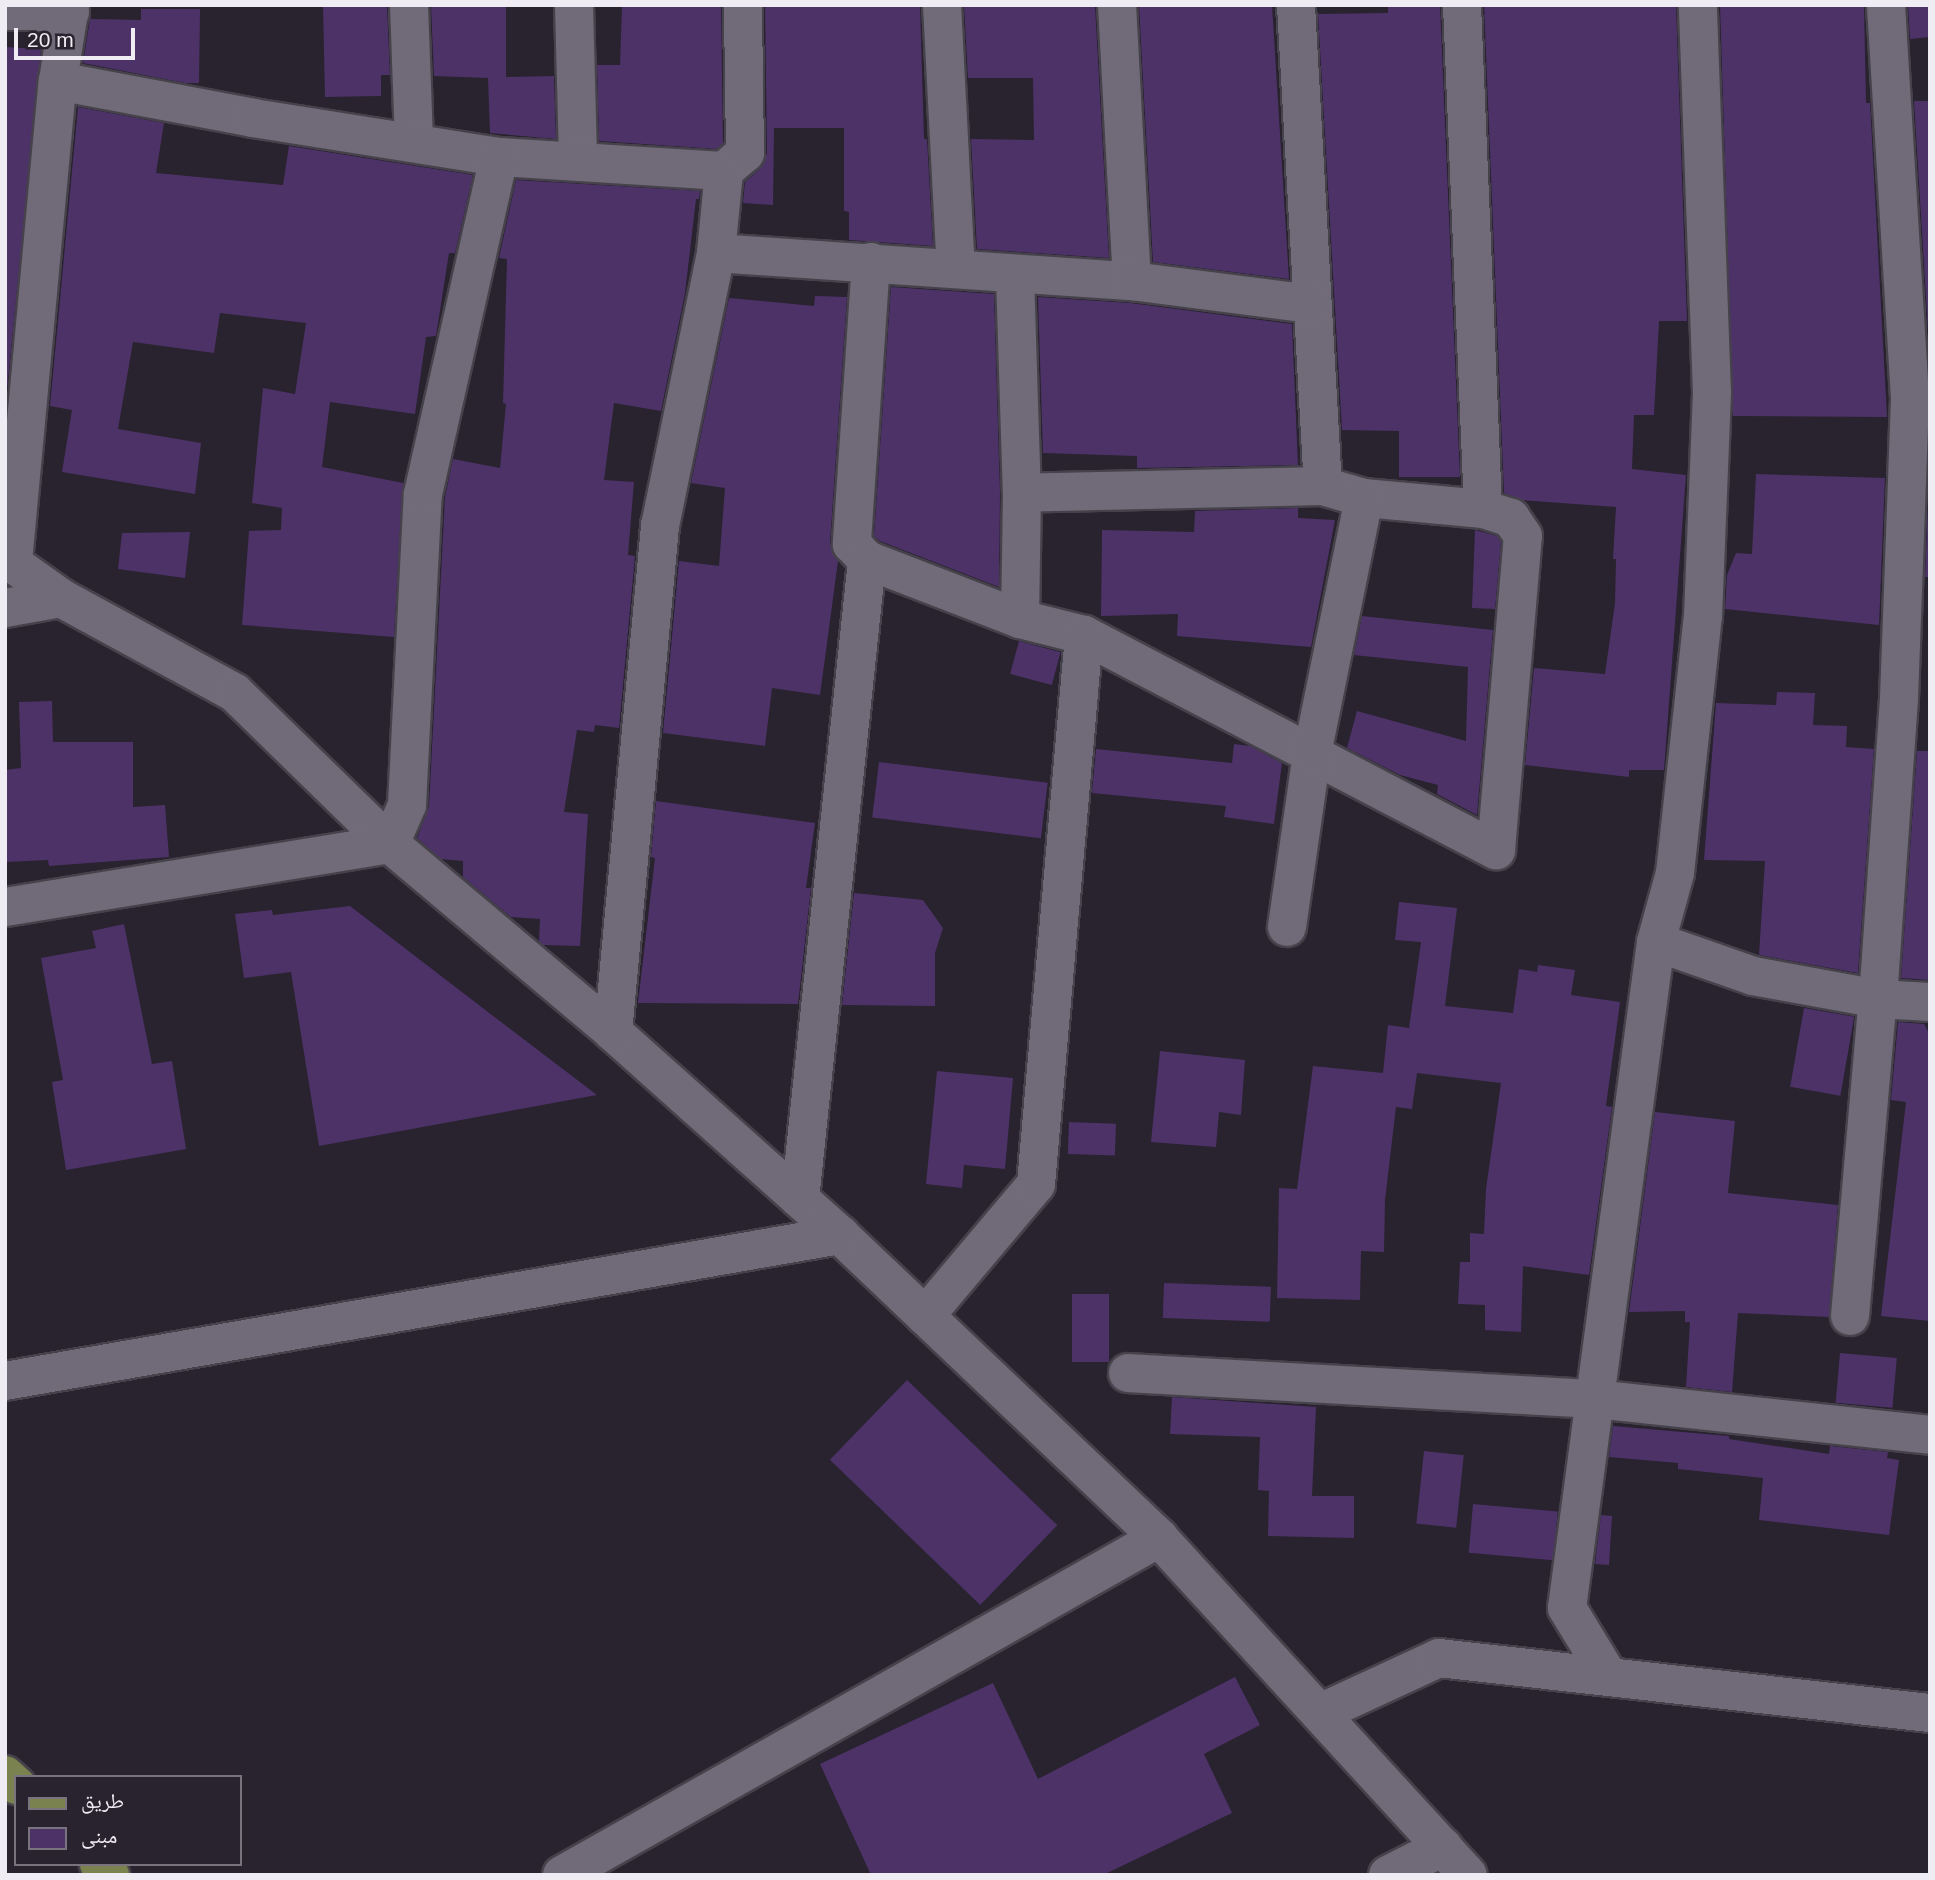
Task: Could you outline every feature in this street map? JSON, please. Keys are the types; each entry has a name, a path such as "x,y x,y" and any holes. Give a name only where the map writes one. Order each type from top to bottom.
{"street":[{"path":"409,5 414,141"},
{"path":"575,5 578,160"},
{"path":"613,1032 660,526 716,253 724,171 745,153 743,5"},
{"path":"942,5 956,268"},
{"path":"1117,5 1132,281"},
{"path":"1296,5 1323,486"},
{"path":"1462,5 1483,509"},
{"path":"1609,1677 1567,1608 1656,942 1675,873 1703,617 1712,393 1698,5"},
{"path":"1850,1316 1878,999 1899,699 1910,398 1886,5"},
{"path":"5,11 70,9 58,81 9,560 61,598 235,693 390,844 613,1032 800,1199 1159,1538 1455,1861"},
{"path":"58,81 253,118 414,141 499,157 724,171"},
{"path":"390,844 407,805 423,494 499,157"},
{"path":"716,253 1132,281 1311,304"},
{"path":"871,262 852,544 867,560 1020,618 1084,635 1496,850 1523,536 1511,518 1483,509 1364,498 1323,486 1022,493"},
{"path":"1015,275 1022,493 1020,618"},
{"path":"1287,927 1312,754 1364,498"},
{"path":"800,1199 867,560"},
{"path":"5,608 61,598"},
{"path":"925,1316 1036,1184 1084,635"},
{"path":"5,907 390,844"},
{"path":"1656,942 1754,976 1878,999 1930,1002"},
{"path":"5,1381 840,1235"},
{"path":"1128,1373 1594,1399 1930,1435"},
{"path":"562,1875 1159,1538"},
{"path":"1320,1713 1439,1658 1930,1713"},
{"path":"1388,1875 1455,1861"}],"building":[{"path":"323,5 387,5 390,75 381,75 381,96 325,97"},
{"path":"431,5 506,5 506,77 554,76 556,139 490,133 488,78 434,76"},
{"path":"622,5 721,5 723,143 717,149 599,141 597,65 620,65"},
{"path":"765,5 920,5 924,139 927,139 933,246 849,240 849,212 844,211 844,128 774,128 773,205 743,203 745,182 760,169 767,153"},
{"path":"964,5 1095,6 1109,258 977,249 971,139 1034,140 1033,78 968,78"},
{"path":"1272,5 1289,279 1153,262 1139,6"},
{"path":"1388,5 1440,5 1460,477 1399,477 1399,431 1342,430 1318,14 1388,13"},
{"path":"1484,5 1676,5 1687,321 1659,321 1654,415 1634,415 1632,469 1686,475 1664,770 1629,770 1629,777 1525,765 1534,668 1605,674 1615,603 1616,559 1613,559 1616,507 1522,500 1504,493"},
{"path":"1720,5 1864,5 1866,103 1870,103 1887,417 1733,416"},
{"path":"1908,5 1930,5 1930,37 1910,39"},
{"path":"141,9 200,9 199,83 185,83 83,63 90,19 141,20"},
{"path":"5,47 41,49 6,400 5,399"},
{"path":"1914,101 1930,101 1930,363"},
{"path":"78,107 164,123 156,173 283,185 289,146 473,175 455,253 449,253 436,336 426,337 415,414 330,402 322,467 403,483 394,637 242,625 249,531 281,530 282,508 252,503 263,388 295,394 306,323 220,313 214,353 133,342 118,429 201,443 195,494 62,472 72,410 50,406"},
{"path":"516,180 700,191 699,199 696,199 685,293 661,411 614,403 604,480 634,482 628,555 635,556 619,728 595,725 594,732 577,730 564,812 588,814 580,946 543,945 539,941 540,919 511,917 463,877 463,861 441,859 417,838 429,806 445,497 453,459 500,468 506,404 503,403 507,259 499,258"},
{"path":"891,287 994,294 1000,493 999,587 880,541 874,536"},
{"path":"815,296 847,297 830,543 838,561 820,695 772,688 765,746 663,733 679,561 719,566 725,488 691,483 729,298 814,306"},
{"path":"1038,297 1130,303 1292,324 1298,465 1137,468 1137,456 1043,453"},
{"path":"1756,474 1885,478 1879,625 1725,609 1727,575 1736,553 1752,554"},
{"path":"1929,480 1930,577 1925,577"},
{"path":"1298,508 1298,518 1335,520 1311,647 1177,636 1178,614 1101,616 1102,530 1194,532 1195,511"},
{"path":"1475,530 1497,536 1501,542 1495,609 1472,608"},
{"path":"190,532 185,578 118,569 122,533"},
{"path":"1362,616 1493,630 1477,815 1437,794 1438,785 1400,775 1347,748 1357,711 1466,741 1468,667 1354,655"},
{"path":"1019,641 1061,652 1052,685 1010,674"},
{"path":"1777,692 1815,693 1813,725 1847,726 1846,747 1874,749 1858,973 1759,955 1765,861 1704,860 1716,703 1776,705"},
{"path":"52,701 53,742 133,742 133,807 165,805 169,857 49,866 48,860 5,862 5,770 21,768 19,702"},
{"path":"1234,744 1250,746 1282,763 1274,824 1224,817 1226,806 1092,793 1096,749 1232,763"},
{"path":"1917,751 1930,751 1930,980 1901,978"},
{"path":"879,762 1048,783 1041,838 872,818"},
{"path":"656,801 815,823 806,888 811,888 798,1004 638,1003 655,858 651,857"},
{"path":"854,893 923,900 943,928 935,953 935,1006 842,1005"},
{"path":"1399,902 1457,908 1445,1006 1513,1013 1519,969 1537,972 1538,965 1575,970 1571,995 1620,1002 1606,1106 1612,1107 1589,1275 1523,1266 1521,1332 1485,1330 1485,1305 1458,1304 1460,1262 1470,1262 1470,1233 1484,1234 1486,1189 1501,1083 1417,1073 1412,1109 1396,1107 1385,1200 1384,1252 1361,1251 1360,1300 1277,1298 1279,1188 1297,1189 1313,1066 1383,1073 1388,1025 1409,1028 1421,942 1395,940"},
{"path":"350,906 597,1095 319,1146 291,972 244,978 235,914 272,910 273,915"},
{"path":"124,924 152,1064 172,1061 186,1149 66,1170 52,1082 63,1080 41,958 96,948 92,931"},
{"path":"1804,1008 1854,1017 1840,1096 1790,1087"},
{"path":"1898,1022 1924,1024 1930,1035 1930,1321 1881,1316 1906,1102 1891,1100"},
{"path":"1160,1051 1245,1060 1241,1115 1219,1112 1216,1147 1151,1142"},
{"path":"937,1071 1013,1078 1005,1169 964,1165 962,1188 926,1184"},
{"path":"1655,1112 1735,1121 1728,1193 1838,1205 1829,1317 1738,1313 1732,1392 1686,1387 1690,1322 1685,1322 1685,1311 1629,1312"},
{"path":"1069,1122 1116,1124 1115,1156 1068,1154"},
{"path":"1164,1283 1271,1287 1270,1322 1163,1318"},
{"path":"1072,1294 1109,1294 1109,1362 1072,1362"},
{"path":"1840,1353 1897,1358 1892,1408 1836,1403"},
{"path":"907,1380 1057,1525 980,1605 830,1460"},
{"path":"1172,1397 1316,1407 1312,1496 1354,1496 1354,1538 1268,1536 1269,1491 1258,1490 1260,1437 1170,1434"},
{"path":"1613,1426 1729,1436 1729,1439 1829,1454 1830,1446 1888,1452 1887,1458 1899,1460 1889,1535 1759,1520 1763,1478 1678,1469 1678,1463 1609,1457"},
{"path":"1424,1451 1464,1455 1456,1528 1416,1524"},
{"path":"1473,1504 1558,1511 1553,1560 1469,1553"},
{"path":"1601,1515 1612,1516 1609,1565 1595,1564"},
{"path":"1235,1677 1260,1725 1204,1754 1232,1813 1103,1875 871,1875 820,1764 993,1683 1038,1779"}]}
